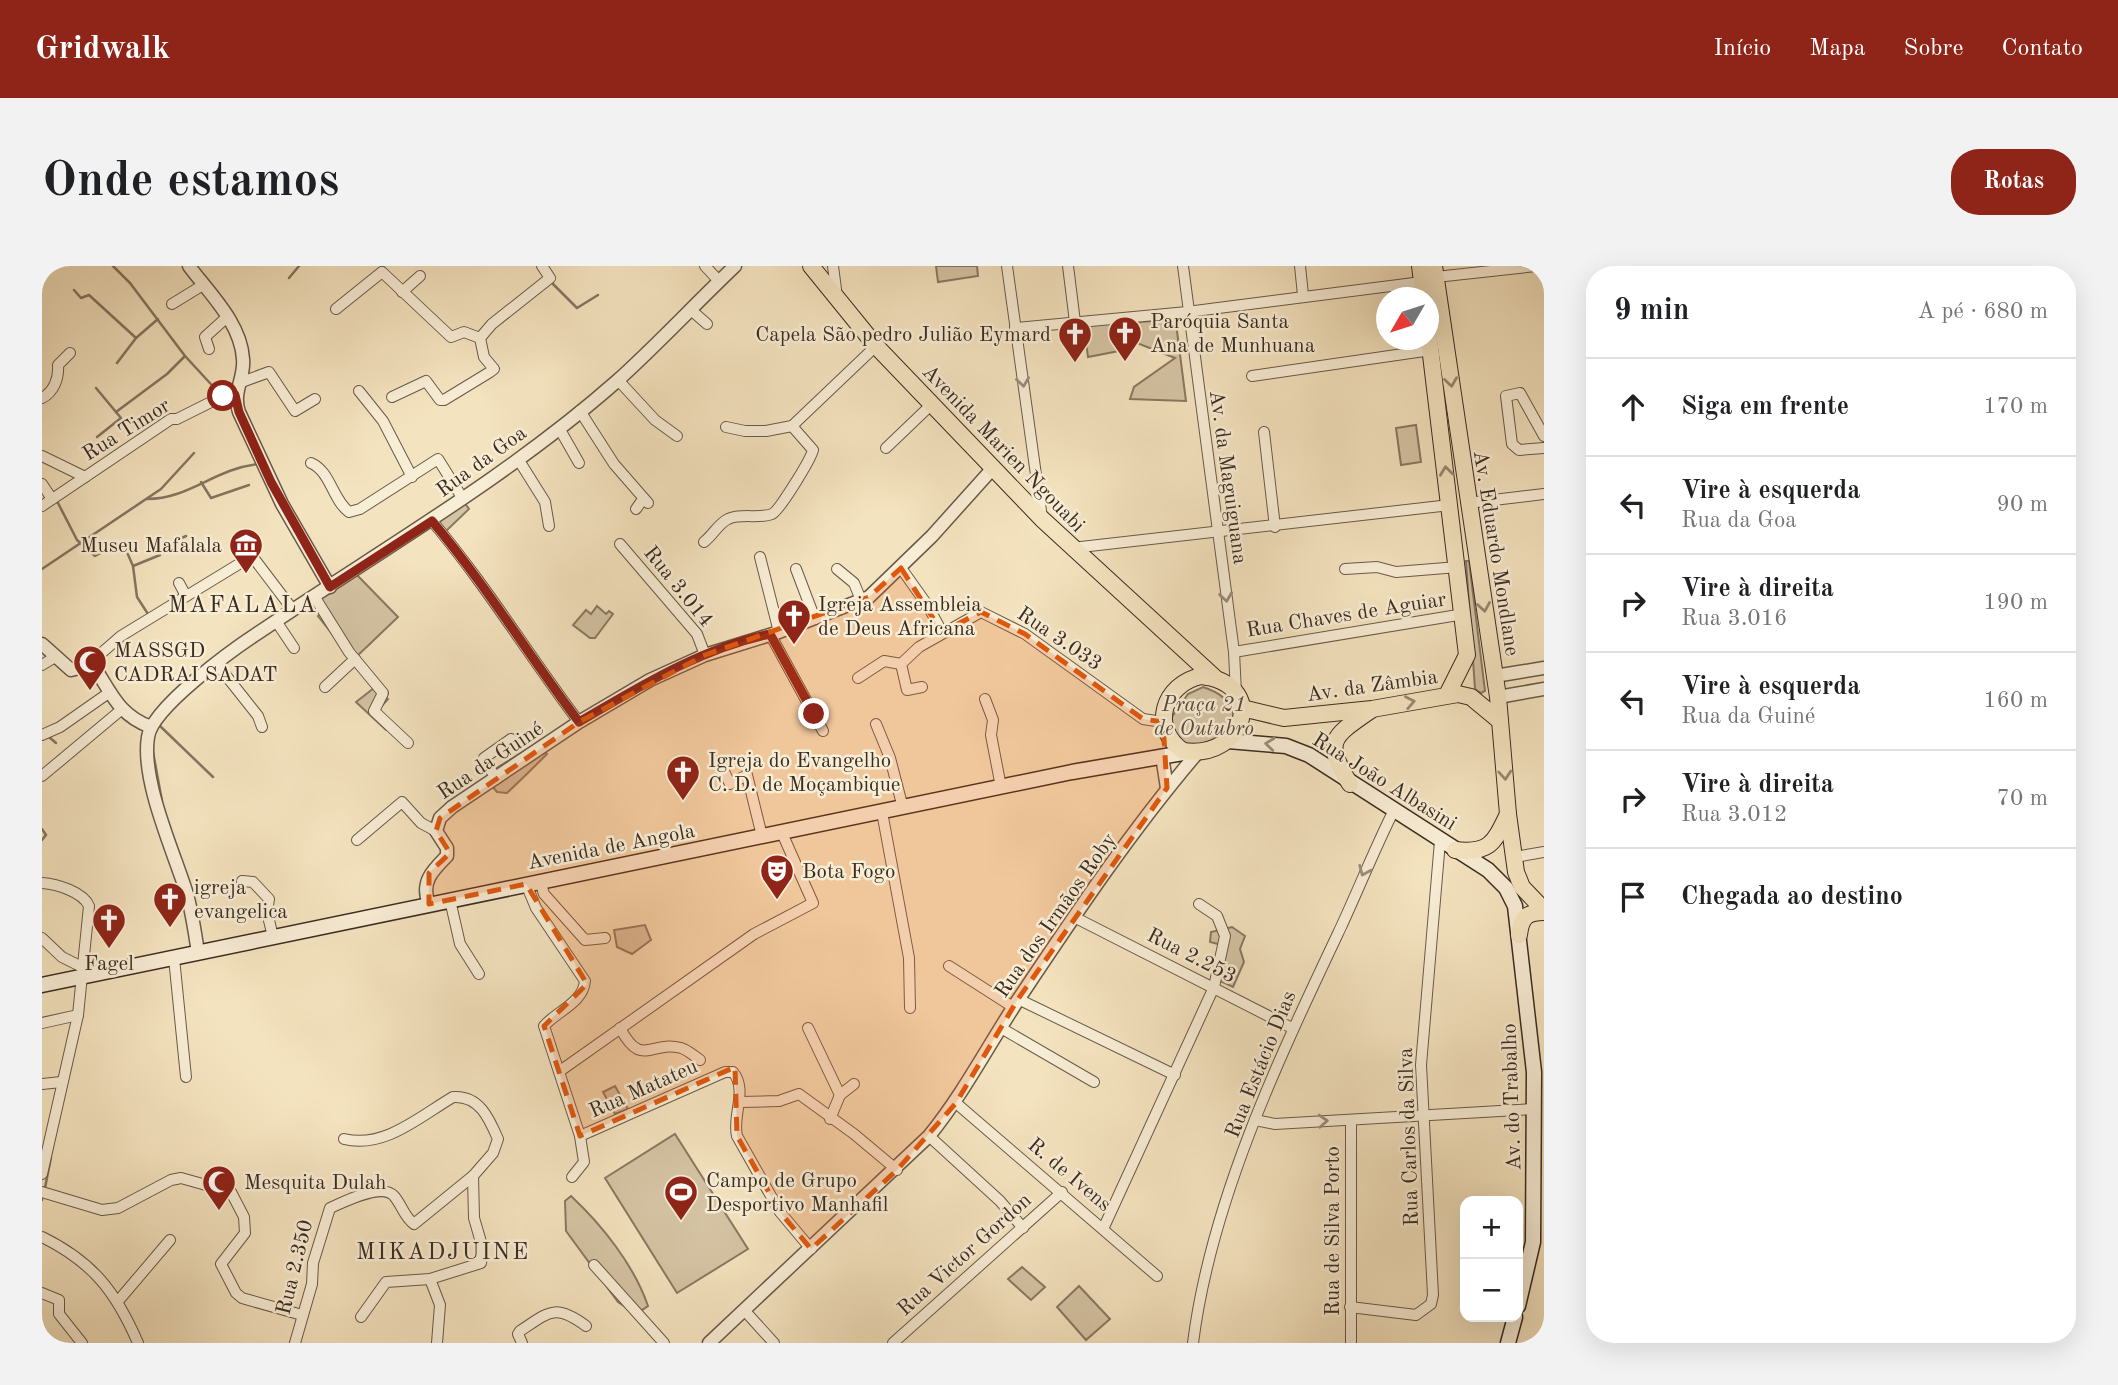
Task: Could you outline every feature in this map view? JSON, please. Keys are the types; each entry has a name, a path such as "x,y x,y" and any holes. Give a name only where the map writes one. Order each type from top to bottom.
{"main road":[{"name":"Avenida Marien Ngouabi","path":"811,266 876,346 1042,519 1213,677"},
{"name":"Av. Eduardo Mondlane","path":"1427,278 1468,503 1498,697 1508,814 1515,857 1514,888"},
{"name":"Av. Eduardo Mondlane","path":"1431,350 1467,655 1447,695"},
{"path":"1182,646 1189,666 1188,679"},
{"path":"1162,756 1163,722 1165,705 1173,689 1188,679 1213,677 1239,701 1240,726 1228,741 1194,751 1175,746 1163,722"},
{"name":"Av. da Zâmbia","path":"1239,701 1284,718 1372,709 1447,695 1471,697 1500,721"},
{"path":"1350,784 1335,760 1334,747 1339,732 1372,709"},
{"name":"Rua João Albasini","path":"1228,741 1286,746 1309,755 1514,888"},
{"name":"Avenida de Angola","path":"42,985 83,972 174,958 1001,787 1194,751"},
{"path":"1455,850 1482,851 1492,844 1508,814"},
{"path":"1514,888 1544,911"},
{"name":"Av. do Trabalho","path":"1514,888 1529,1011 1534,1110 1533,1242 1523,1285"},
{"path":"1518,935 1521,920 1525,916 1531,912 1544,911"},
{"path":"1508,1343 1514,1322"}],"street":[{"path":"189,266 227,317 239,339 243,359 237,389 239,412 271,482 330,587"},
{"path":"480,338 492,324 550,278 542,266"},
{"path":"705,266 719,281"},
{"name":"Rua da Goa","path":"151,727 165,710 216,663 314,596 432,521 559,428 618,380 735,266"},
{"path":"833,266 837,300"},
{"path":"1007,266 1042,519"},
{"path":"1068,266 1074,322"},
{"name":"Av. da Maguiguana","path":"1183,266 1239,701"},
{"path":"1300,266 1303,295"},
{"path":"1015,328 1187,312 1427,278 1536,266"},
{"path":"336,309 382,271 451,337 464,332 480,338"},
{"path":"402,292 421,276"},
{"path":"172,304 203,285"},
{"path":"691,310 707,324"},
{"path":"209,349 205,337 227,317"},
{"path":"392,397 426,381 440,400 444,400 494,369 484,357 480,338"},
{"path":"726,427 766,431 792,426 876,346"},
{"path":"1252,376 1431,350"},
{"path":"42,398 48,395 59,376 58,365 70,353"},
{"name":"Rua Timor","path":"42,506 171,419 177,419 269,372 295,411 315,399"},
{"path":"618,380 655,420 677,436"},
{"path":"359,391 383,421 412,477"},
{"path":"1544,436 1520,393 1506,396 1512,444 1519,450 1544,448"},
{"path":"886,448 932,404"},
{"path":"580,411 614,464 645,501 636,509"},
{"path":"704,542 729,519 770,515 780,509 787,493 811,460 813,450 792,426"},
{"path":"559,428 579,463"},
{"path":"1264,432 1275,527"},
{"path":"42,456 85,477"},
{"path":"311,463 324,473 349,512 360,509 438,459 463,499"},
{"path":"518,459 545,502 550,526"},
{"name":"Rua da Guiné","path":"429,904 426,896 429,873 447,856 447,848 436,831 440,818 452,807 579,722 650,680 705,655 815,619 861,600 901,568 994,467"},
{"path":"42,484 52,499"},
{"path":"1468,503 1544,494"},
{"path":"1072,548 1217,529 1275,527 1450,505"},
{"path":"432,521 471,566 522,645 579,722"},
{"name":"Rua 3.014","path":"620,544 697,634 705,655"},
{"path":"760,557 774,633 822,731"},
{"path":"42,645 71,670 90,663 121,636 241,562 255,558 293,610"},
{"path":"1345,569 1377,567 1396,572 1458,567"},
{"path":"901,568 928,606 942,632"},
{"path":"796,569 815,619"},
{"path":"837,569 854,583 861,600"},
{"path":"178,583 187,596"},
{"path":"314,596 355,659 383,694 374,711 408,743"},
{"name":"Rua 3.033","path":"901,664 942,632 981,612 1025,634 1143,719 1163,722"},
{"name":"Rua Chaves de Aguiar","path":"1234,652 1464,614"},
{"path":"276,621 294,648"},
{"path":"42,665 55,657"},
{"path":"325,687 355,659"},
{"path":"858,678 884,661 901,664 907,690 922,688"},
{"path":"90,663 103,675 110,692 148,754 165,836 186,890 198,953"},
{"path":"216,663 261,720 262,727"},
{"path":"1495,676 1544,668"},
{"path":"1498,697 1544,689"},
{"path":"42,735 60,727 110,692"},
{"path":"985,699 993,720 991,735 1001,787"},
{"path":"124,712 151,727 148,754"},
{"path":"42,776 124,712"},
{"path":"876,724 890,758 904,808"},
{"path":"496,779 484,758 510,739"},
{"name":"Rua dos Irmãos Roby","path":"709,1343 897,1170 929,1136 954,1105 1016,1003 1074,917 1194,751"},
{"path":"1162,756 1167,789"},
{"path":"720,763 730,784 747,775 762,836"},
{"path":"357,840 402,802 421,823 436,831"},
{"name":"Rua Estácio Dias","path":"1193,1343 1198,1304 1212,1248 1255,1120 1292,1028 1394,810"},
{"path":"883,812 909,958 910,1007"},
{"path":"559,1071 754,934 814,903 782,833"},
{"name":"Rua Carlos da Silva","path":"1350,1307 1416,1315 1431,1304 1435,1286 1422,1114 1422,1055 1440,841"},
{"path":"1515,857 1544,852"},
{"path":"242,881 253,882 266,894 273,937"},
{"path":"42,883 58,886 88,902 78,1015 42,1174"},
{"path":"533,883 585,940 605,938"},
{"name":"Rua Matateu","path":"533,883 542,917 585,981 584,989 575,1001 544,1026 580,1136 615,1123 725,1072 736,1076 740,1101"},
{"path":"450,900 460,944 479,974"},
{"path":"1104,1227 1214,987 1225,936 1217,916 1199,904"},
{"name":"Rua 2.253","path":"1074,917 1292,1028"},
{"path":"42,938 83,972"},
{"path":"174,958 186,1077"},
{"path":"949,966 1016,1003 1175,1075"},
{"path":"42,1023 78,1015"},
{"path":"621,1028 631,1047 639,1051 679,1047 700,1060"},
{"path":"808,1028 840,1095"},
{"path":"1001,1028 1094,1082"},
{"path":"42,1084 61,1082"},
{"path":"830,1119 840,1095 854,1084"},
{"path":"811,1250 780,1212 737,1136 733,1121 740,1101 779,1101 799,1094 897,1170"},
{"path":"344,1139 356,1142 379,1141 453,1097 464,1096 474,1101 489,1119 498,1139 493,1153 473,1176 474,1218 483,1259 478,1266 457,1268 430,1279 386,1282 361,1317"},
{"name":"R. de Ivens","path":"954,1105 1104,1227 1157,1276"},
{"path":"1255,1120 1275,1124 1534,1110"},
{"name":"Rua de Silva Porto","path":"1351,1120 1351,1343"},
{"path":"572,1177 584,1162 580,1136"},
{"path":"929,1136 1000,1200 1023,1228"},
{"name":"Rua 2.350","path":"295,1343 329,1210 376,1191 391,1193 414,1224 473,1176"},
{"path":"42,1192 102,1210 118,1208 171,1180 181,1178 231,1192 244,1217 245,1233 220,1264 236,1293 242,1298 302,1315"},
{"name":"Rua Victor Gordon","path":"892,1343 1062,1192"},
{"path":"42,1237 87,1265 119,1300 138,1343"},
{"path":"119,1300 170,1240"},
{"path":"594,1265 664,1343"},
{"path":"430,1279 440,1305 438,1343"},
{"path":"42,1293 59,1300 59,1314 82,1343"},
{"path":"744,1310 774,1343"},
{"path":"522,1343 517,1334 547,1313 567,1312 586,1326"}],"highlighted area":[{"path":"901,568 942,632 981,612 1025,634 1143,719 1163,722 1167,788 1018,999 956,1103 897,1170 811,1249 780,1212 737,1136 735,1067 580,1136 544,1026 587,984 526,884 429,904 429,873 450,853 436,831 440,818 579,722 705,655 869,597"}],"green space":[{"path":"936,266 977,266 978,276 938,282"},
{"path":"1172,320 1177,331 1186,401 1130,399 1134,387 1175,358 1137,343 1134,348 1088,357 1086,342 1074,344 1074,351 1068,352 1065,326"},
{"path":"1416,425 1421,462 1401,465 1396,428"},
{"path":"464,502 469,509 445,532 437,522"},
{"path":"1466,561 1469,561 1485,691 1481,693 1475,689"},
{"path":"356,574 398,617 353,660 318,616 320,614 315,602"},
{"path":"597,606 606,614 609,611 613,614 595,638 590,638 573,625 586,610 591,614"},
{"name":"Praça 21 de Outubro","path":"1203,687 1223,698 1235,717 1225,731 1214,739 1183,746 1167,724 1188,694"},
{"path":"374,688 388,699 378,710 391,726 386,730 356,702"},
{"path":"537,743 547,754 507,793 497,792 488,781 492,771"},
{"path":"645,925 651,940 632,954 617,947 614,930"},
{"path":"1232,927 1245,936 1240,949 1244,962 1233,987 1220,981 1226,946 1210,942 1211,932"},
{"path":"615,1086 628,1109 615,1114 603,1092"},
{"name":"Campo de Grupo Desportivo Manhafil","path":"675,1134 748,1249 677,1293 605,1178"},
{"path":"571,1196 626,1261 648,1306 636,1314 618,1302 566,1231 565,1201"},
{"path":"1022,1267 1045,1287 1031,1300 1008,1279"},
{"path":"1079,1286 1110,1319 1086,1340 1057,1307"}],"waterway":[{"path":"113,266 130,283 185,356 220,394"},
{"path":"289,278 299,266"},
{"path":"551,282 577,308 598,295"},
{"path":"74,290 81,298 89,295 136,338 158,319"},
{"path":"117,363 136,338"},
{"path":"116,412 167,374 185,356"},
{"path":"96,388 121,418 97,437"},
{"path":"42,569 161,489 194,453"},
{"path":"147,499 176,494 228,472 258,464"},
{"path":"201,482 211,498 249,485"},
{"path":"53,500 58,503 77,540 95,556 118,544 126,550 133,566 160,555 158,549 186,536"},
{"path":"133,566 137,597 148,614"},
{"path":"160,726 213,777"},
{"path":"49,737 56,743"},
{"path":"153,752 162,801"},
{"path":"42,829 46,835 42,840"},
{"path":"45,1188 51,1157"}],"place":[{"name":"Paróquia Santa Ana de Munhuana","path":"1125,363"},
{"name":"Capela São pedro Julião Eymard","path":"1075,364"},
{"name":"Museu Mafalala","path":"246,575"},
{"name":"Igreja Assembleia de Deus Africana","path":"794,646"},
{"name":"MASSGD CADRAI SADAT","path":"90,692"},
{"name":"Igreja do Evangelho C. D. de Moçambique","path":"683,802"},
{"name":"Bota Fogo","path":"777,901"},
{"name":"igreja evangelica","path":"170,929"},
{"name":"Fagel","path":"109,950"},
{"name":"Mesquita Dulah","path":"219,1212"},
{"name":"Campo de Grupo Desportivo Manhafil","path":"681,1222"}],"district":[{"name":"MAFALALA","path":"243,604"},
{"name":"MIKADJUINE","path":"443,1251"}],"route":[{"path":"223,396 235,395 239,412 271,482 330,587 432,521 471,566 522,645 579,722 663,674 705,655 770,634 814,714"}]}
